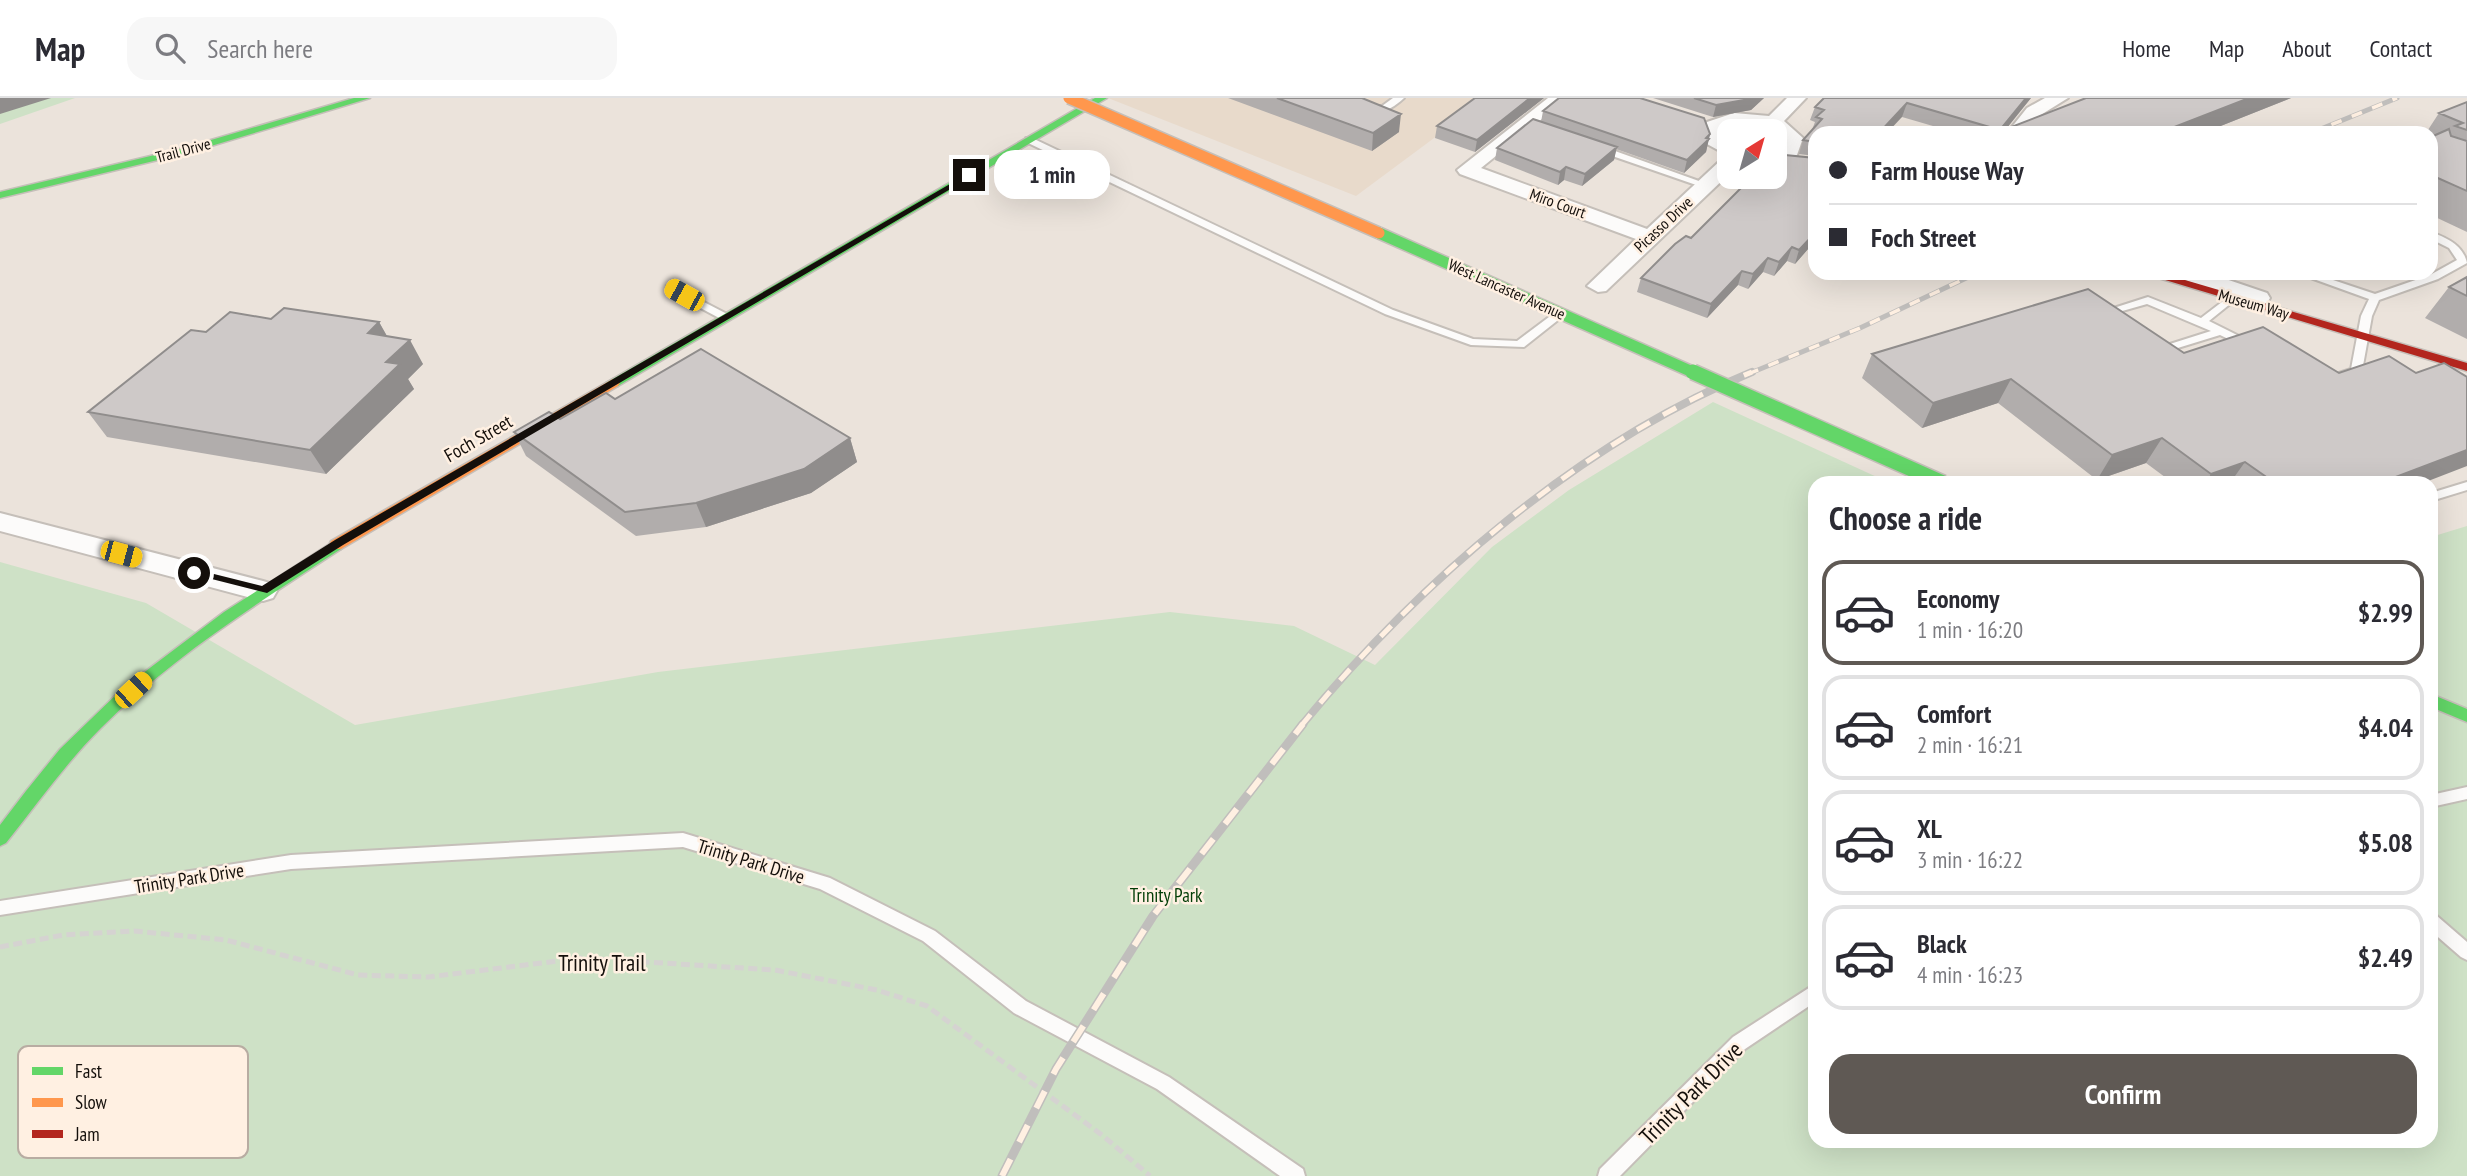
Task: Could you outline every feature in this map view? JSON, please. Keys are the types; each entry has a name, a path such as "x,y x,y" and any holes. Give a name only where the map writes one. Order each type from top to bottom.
{"street":[{"name":"Trail Drive","path":"0,195 187,150 365,98"},
{"name":"West Lancaster Avenue","path":"1069,98 1135,124 1927,476"},
{"name":"Foch Street","path":"0,838 66,752 149,675 208,628 263,590 1102,98"},
{"name":"Miro Court","path":"1559,98 1533,126 1467,170 1649,237"},
{"path":"1776,119 1797,98"},
{"path":"2022,126 2033,112 2059,98"},
{"path":"1717,122 1707,124 1717,142"},
{"path":"1787,132 1808,155"},
{"path":"1787,152 1794,142"},
{"path":"1787,158 1808,159"},
{"name":"Picasso Drive","path":"1598,286 1717,174"},
{"name":"Museum Way","path":"2171,280 2467,367"},
{"name":"Museum Way","path":"2207,280 2361,334"},
{"path":"0,522 263,590"},
{"path":"2438,703 2467,716"}],"lane":[{"path":"1361,109 1384,109 1399,98"},
{"path":"1029,140 1389,312 1471,342 1520,345 1561,313"},
{"path":"1590,146 1705,185"},
{"path":"2438,238 2453,246 2463,261 2438,275"},
{"path":"2322,280 2375,298 2426,280"},
{"path":"671,288 725,317"},
{"path":"2202,322 2231,298"},
{"path":"2326,383 2356,371 2360,359 2361,334 2375,298"},
{"path":"2107,323 2096,316 2148,300 2256,348"},
{"path":"2139,346 2150,353 2221,331"},
{"path":"2438,495 2467,486"},
{"path":"2438,799 2467,793"},
{"name":"Trinity Park Drive","path":"0,908 291,862 683,840 824,883 929,936 1020,1007 1163,1083 1296,1176"},
{"path":"2438,927 2467,952"},
{"name":"Trinity Park Drive","path":"1606,1176 1739,1043 1808,997"}],"path":[{"name":"Trinity Trail","path":"0,947 63,935 134,931 226,940 358,975 428,977 582,958 775,970 877,989 927,1006 1102,1135 1150,1176"}],"shaded area":[{"path":"1108,98 1488,98 1356,196"}],"green space":[{"path":"0,98 75,98 0,124"},
{"name":"Trinity Park","path":"1713,402 1875,476 1808,476 1808,1148 2438,1148 2438,535 2467,526 2467,1176 0,1176 0,562 146,603 355,725 658,672 1170,612 1294,626 1375,665 1492,547 1569,490"}],"building":[{"path":"1277,98 1362,98 1401,114 1373,133"},
{"path":"1475,98 1530,98 1477,140 1437,126"},
{"path":"1559,98 1640,98 1704,118 1710,134 1706,138 1709,139 1687,160 1543,111"},
{"path":"1694,98 1755,98 1716,105"},
{"path":"1824,98 2026,98 2003,126 1986,126 1907,103 1886,126 1816,126 1822,119 1816,117 1824,110 1815,107"},
{"path":"2086,98 2249,98 2177,126 2014,126"},
{"path":"2467,102 2467,130 2455,126 2463,123 2439,113"},
{"path":"1533,119 1617,147 1585,174 1566,167 1560,172 1497,148"},
{"path":"2449,129 2451,136 2467,141 2467,191 2438,178 2438,134"},
{"path":"1787,155 1808,157 1808,240 1799,250 1792,247 1779,262 1768,258 1753,274 1742,271 1711,304 1641,278 1675,244 1686,236 1691,238 1740,189 1787,189"},
{"path":"2467,277 2467,296 2449,287"},
{"path":"2088,289 2184,353 2263,327 2339,373 2389,356 2416,373 2444,363 2467,377 2467,450 2398,476 2265,476 2245,462 2211,474 2162,438 2112,455 2011,379 1933,403 1872,354"},
{"path":"284,308 379,322 368,333 410,340 386,362 400,364 310,450 88,412 191,330 206,332 230,312 271,319"},
{"path":"701,349 850,438 804,469 696,503 625,512 514,432 549,412 560,419 606,393 615,399"}],"railway":[{"path":"2328,126 2397,98"},
{"path":"1748,374 1860,328 1962,280"},
{"path":"1301,726 1347,672 1397,620 1450,569 1506,522 1564,477 1625,437 1688,402 1752,372"},
{"path":"1002,1176 1056,1069 1153,916 1303,724"}],"traffic: fast":[{"path":"0,195 187,150 365,98"},
{"path":"613,383 1102,98"},
{"path":"1379,233 1927,476"},
{"path":"0,838 66,754 127,694 194,640 336,545"},
{"path":"2438,703 2467,716"}],"traffic: slow":[{"path":"1069,98 1379,233"},
{"path":"336,545 613,383"}],"traffic: jam":[{"path":"2172,280 2467,367"}],"route":[{"path":"194,573 263,590 969,175"}]}
